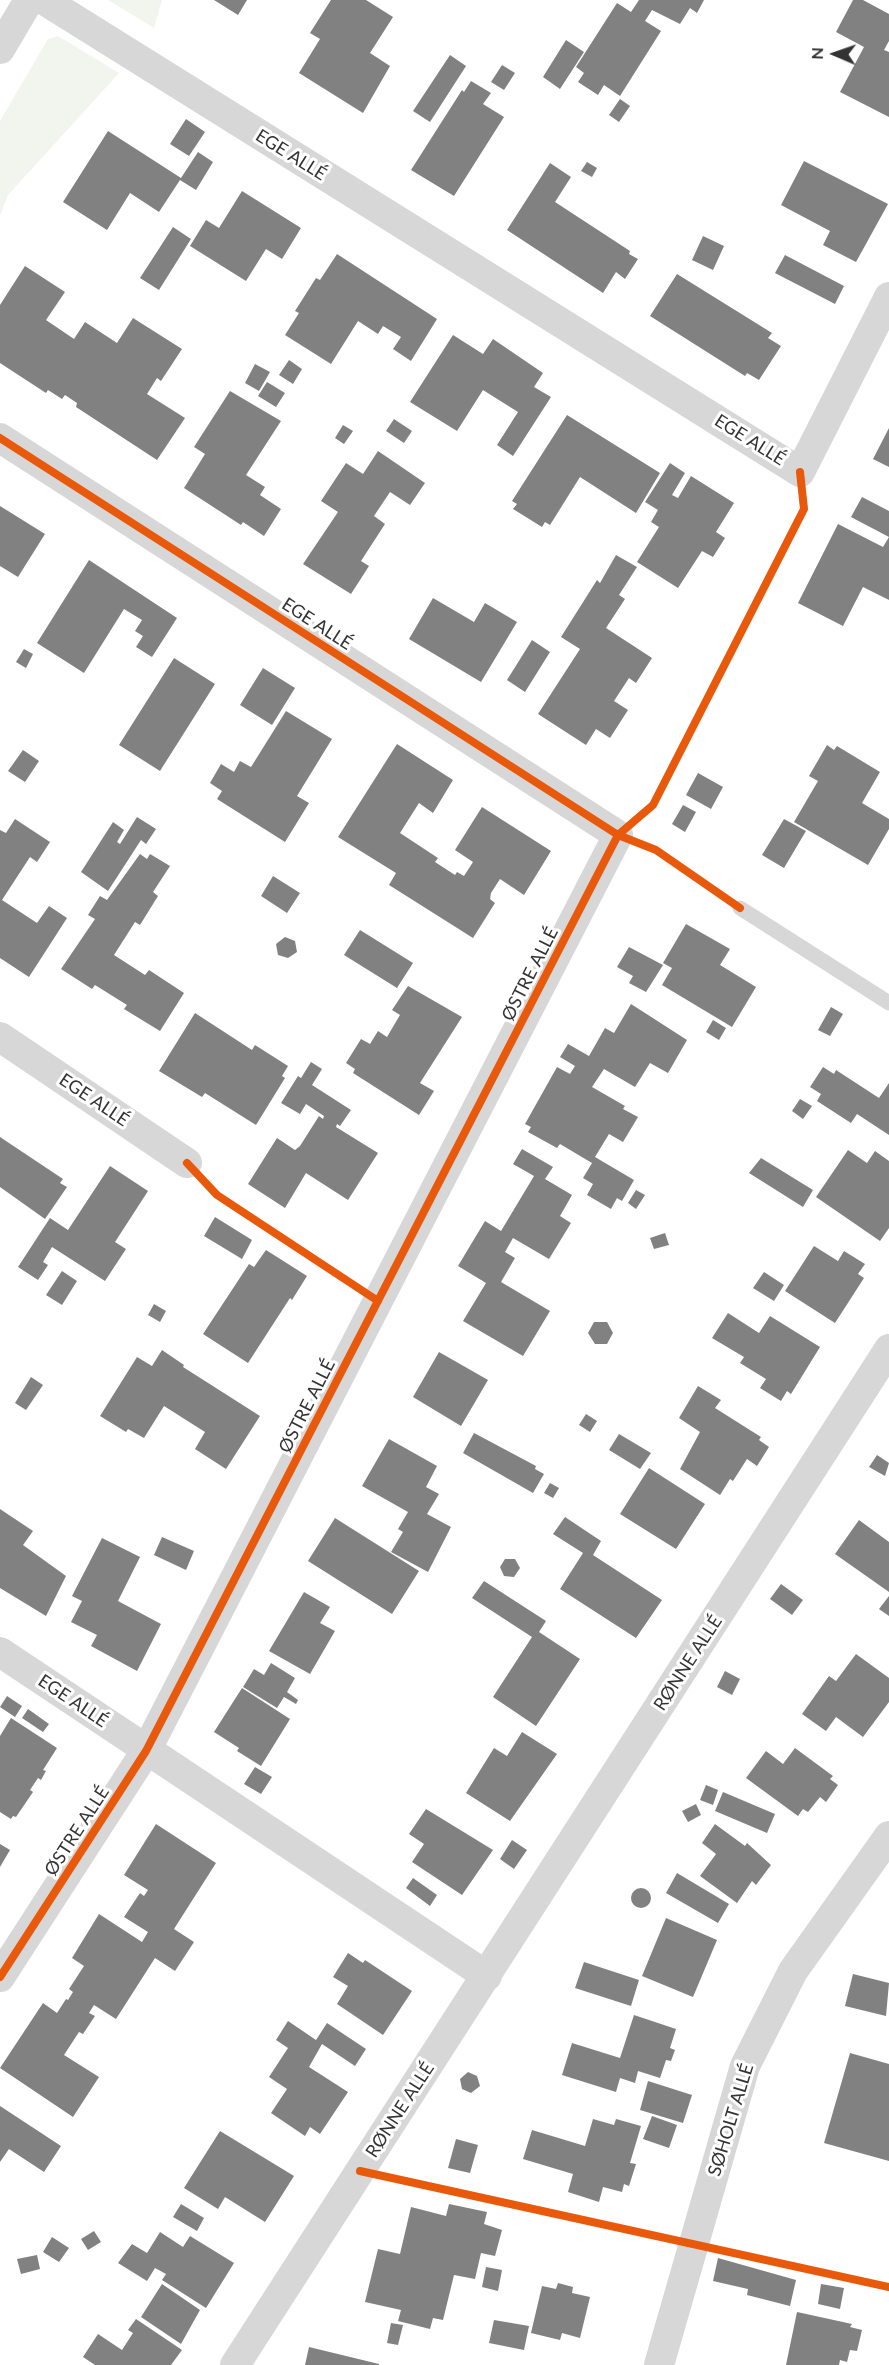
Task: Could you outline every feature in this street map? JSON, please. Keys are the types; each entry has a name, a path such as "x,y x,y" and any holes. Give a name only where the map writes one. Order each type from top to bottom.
{"street":[{"path":"0,49 29,0"},
{"name":"EGE ALLÉ","path":"44,0 800,472 889,297"},
{"name":"EGE ALLÉ","path":"0,438 618,835"},
{"name":"ØSTRE ALLÉ","path":"0,1977 146,1751 618,835"},
{"name":"EGE ALLÉ","path":"0,1037 187,1163"},
{"name":"RØNNE ALLÉ","path":"236,2365 889,1349"},
{"name":"EGE ALLÉ","path":"0,1652 146,1751"},
{"path":"146,1751 487,1976"},
{"name":"SØHOLT ALLÉ","path":"659,2365 745,2066 793,1971 889,1836"}],"lane":[{"path":"740,908 889,1003"}],"shaded area":[{"path":"108,0 162,0 154,28"},
{"path":"58,36 119,73 8,195 0,216 0,121 48,39"}],"building":[{"path":"214,0 247,0 238,15"},
{"path":"331,0 366,0 393,17 370,53 390,66 363,113 299,73 320,39 310,33"},
{"path":"639,0 704,0 697,13 690,8 680,24 652,10 645,21 661,31 620,96 604,85 598,95 578,82 584,73 576,67 617,3 631,12"},
{"path":"853,0 863,0 889,14 889,41 884,50 889,52 889,117 840,92 864,47 836,32"},
{"path":"566,40 584,52 560,89 543,77"},
{"path":"450,55 466,66 430,122 413,111"},
{"path":"502,65 515,73 504,90 491,82"},
{"path":"471,81 491,93 483,104 504,117 454,196 411,170 462,90 464,92"},
{"path":"620,99 630,106 619,122 609,115"},
{"path":"186,119 205,132 189,156 170,144"},
{"path":"108,131 181,178 198,152 213,162 196,190 180,180 159,212 130,193 107,230 63,202"},
{"path":"804,161 888,204 856,262 823,245 830,231 781,205"},
{"path":"587,162 597,168 592,177 581,171"},
{"path":"550,163 571,177 555,202 630,251 629,254 638,259 625,279 616,272 603,293 507,230"},
{"path":"242,191 301,228 282,259 266,249 246,281 190,246 206,220 219,228"},
{"path":"173,227 191,239 159,290 140,278"},
{"path":"703,236 724,246 713,270 692,260"},
{"path":"337,254 437,319 411,361 393,349 401,337 383,326 378,334 358,321 331,364 285,335 299,313 295,311 316,278 320,280"},
{"path":"785,255 844,286 835,304 775,273"},
{"path":"25,266 65,292 46,320 74,339 85,322 117,343 133,318 182,349 161,381 157,378 147,394 185,418 157,460 76,407 77,403 65,395 62,399 48,390 46,393 0,363 0,305"},
{"path":"677,274 772,333 768,338 781,346 759,380 747,373 745,376 650,316"},
{"path":"453,335 483,354 493,339 543,373 534,387 551,397 513,456 497,445 518,412 483,390 457,431 410,402"},
{"path":"289,360 302,369 293,384 279,375"},
{"path":"255,364 270,372 259,391 245,383"},
{"path":"267,382 285,393 276,407 258,396"},
{"path":"230,391 281,421 246,475 265,487 260,495 281,509 264,536 243,522 241,525 184,488 205,454 194,447"},
{"path":"567,415 660,473 636,513 580,477 550,525 545,522 542,527 513,509 517,504 512,501"},
{"path":"394,419 412,431 404,443 386,431"},
{"path":"343,425 353,431 344,444 335,438"},
{"path":"889,428 889,467 873,459"},
{"path":"378,451 425,483 410,505 390,492 374,516 385,524 361,561 369,566 351,594 303,564 338,512 321,501 346,463 363,474"},
{"path":"670,463 685,473 672,495 678,498 691,476 734,503 716,532 725,538 713,557 702,551 678,588 637,562 659,527 651,522 658,510 645,502"},
{"path":"862,497 889,511 889,537 851,517"},
{"path":"0,506 45,534 18,577 0,566"},
{"path":"838,524 883,547 889,537 889,600 863,587 843,626 798,603"},
{"path":"616,555 637,567 619,595 625,599 606,628 652,658 636,683 629,678 614,701 628,710 610,738 596,729 586,745 538,714 580,649 561,637 597,580 600,583"},
{"path":"89,560 177,618 152,657 136,647 143,636 135,631 142,620 124,609 84,673 37,643"},
{"path":"433,598 474,622 485,603 517,622 481,682 409,639"},
{"path":"532,640 550,652 525,692 507,680"},
{"path":"24,649 33,654 26,668 16,662"},
{"path":"174,658 215,684 160,771 119,745"},
{"path":"263,668 295,688 272,725 240,705"},
{"path":"286,711 332,739 297,796 309,803 285,842 217,799 222,791 210,783 221,764 234,772 240,761 251,767"},
{"path":"397,744 453,780 433,813 419,803 400,833 438,858 435,862 455,875 457,872 464,876 473,862 455,850 482,807 551,851 524,895 500,879 491,893 490,899 495,903 473,938 389,885 396,873 338,837"},
{"path":"827,745 834,750 837,746 880,772 862,803 889,819 889,829 868,865 794,822 818,781 809,776"},
{"path":"23,750 39,761 25,782 8,771"},
{"path":"698,773 723,787 711,809 686,795"},
{"path":"683,805 696,812 685,832 672,824"},
{"path":"137,817 156,829 146,844 141,840 108,891 81,872 113,822 124,830 117,842 120,844"},
{"path":"15,819 50,842 37,862 30,857 2,900 37,923 49,906 67,918 29,977 0,958 0,830 6,833"},
{"path":"784,819 806,831 784,868 762,855"},
{"path":"140,854 147,859 150,854 170,866 153,892 158,896 140,925 135,922 114,955 145,975 149,970 184,993 160,1031 124,1009 127,1005 95,985 92,989 61,969 95,919 88,915 100,896 107,900"},
{"path":"273,876 300,893 287,913 261,896"},
{"path":"686,924 730,949 720,965 756,987 732,1027 662,985 672,968 663,963"},
{"path":"360,930 413,963 397,988 344,955"},
{"path":"285,937 295,941 297,952 288,958 278,955 276,944"},
{"path":"629,947 663,965 646,992 629,983 633,976 617,967"},
{"path":"408,986 462,1017 420,1083 434,1091 419,1115 353,1073 355,1069 346,1063 361,1039 370,1044 378,1031 387,1037 400,1015 392,1010"},
{"path":"631,1004 687,1040 668,1073 650,1063 635,1087 604,1069 592,1087 625,1106 623,1109 638,1117 623,1142 609,1134 595,1157 634,1180 622,1201 617,1198 611,1209 587,1195 593,1184 583,1178 592,1163 560,1144 557,1148 528,1132 531,1127 525,1124 557,1067 570,1074 575,1066 560,1057 568,1044 589,1056 605,1028 614,1033"},
{"path":"831,1007 843,1014 830,1036 818,1030"},
{"path":"195,1013 252,1050 255,1045 288,1066 282,1076 285,1078 256,1125 205,1093 202,1097 159,1071"},
{"path":"713,1020 726,1028 719,1040 706,1032"},
{"path":"311,1062 322,1069 312,1085 351,1110 340,1126 337,1124 336,1127 378,1153 348,1200 306,1173 285,1208 248,1184 277,1138 295,1150 319,1116 323,1119 324,1116 306,1104 300,1114 281,1103 298,1076 301,1078"},
{"path":"823,1067 834,1074 836,1070 879,1098 889,1083 889,1135 857,1114 851,1123 817,1101 821,1094 810,1087"},
{"path":"800,1099 812,1106 803,1119 792,1111"},
{"path":"0,1137 63,1179 60,1183 67,1187 45,1219 0,1187"},
{"path":"522,1149 553,1167 545,1179 572,1195 560,1216 571,1223 549,1259 513,1238 505,1252 515,1258 501,1282 550,1311 523,1356 463,1321 486,1283 458,1266 485,1221 501,1231 534,1176 513,1164"},
{"path":"848,1150 867,1163 875,1151 889,1161 889,1228 880,1241 816,1197"},
{"path":"761,1158 813,1190 803,1207 749,1173"},
{"path":"110,1166 148,1191 115,1242 126,1249 105,1281 52,1247 43,1262 48,1265 38,1280 18,1267 50,1218 68,1230"},
{"path":"636,1190 645,1195 636,1209 628,1203"},
{"path":"215,1217 252,1240 242,1259 204,1236"},
{"path":"665,1233 669,1245 654,1249 650,1238"},
{"path":"814,1246 838,1261 844,1251 865,1264 858,1274 864,1278 835,1323 785,1291"},
{"path":"266,1250 307,1276 248,1363 203,1334 249,1264 254,1267"},
{"path":"62,1271 77,1281 62,1305 46,1295"},
{"path":"764,1272 784,1285 774,1301 753,1288"},
{"path":"154,1304 166,1311 160,1322 148,1315"},
{"path":"728,1313 759,1333 770,1316 820,1347 791,1394 787,1391 781,1401 760,1388 766,1379 740,1363 744,1357 712,1338"},
{"path":"594,1322 607,1322 613,1333 607,1344 595,1344 588,1333"},
{"path":"162,1350 184,1365 183,1367 260,1416 226,1469 195,1449 205,1432 164,1406 144,1438 128,1429 126,1432 100,1416 137,1357 152,1366"},
{"path":"439,1352 488,1380 461,1426 413,1397"},
{"path":"31,1377 43,1385 26,1410 15,1403"},
{"path":"698,1386 721,1400 715,1408 761,1437 759,1440 769,1447 757,1466 747,1459 733,1481 730,1479 720,1495 680,1469 700,1432 679,1418"},
{"path":"586,1414 597,1421 590,1432 579,1425"},
{"path":"474,1433 536,1466 535,1469 544,1474 533,1493 463,1453"},
{"path":"619,1434 651,1453 640,1469 609,1450"},
{"path":"389,1439 437,1466 426,1487 439,1494 427,1514 451,1527 428,1572 391,1552 403,1532 398,1529 408,1512 362,1486"},
{"path":"877,1455 889,1463 885,1476 869,1467"},
{"path":"649,1468 705,1504 676,1549 620,1514"},
{"path":"550,1483 559,1488 553,1498 544,1493"},
{"path":"0,1509 33,1531 23,1545 66,1576 46,1616 0,1588"},
{"path":"565,1517 601,1541 593,1555 662,1600 636,1638 560,1589 583,1553 553,1534"},
{"path":"335,1518 419,1571 392,1614 308,1561"},
{"path":"859,1520 889,1542 889,1592 835,1554"},
{"path":"162,1537 194,1551 186,1570 154,1555"},
{"path":"102,1538 140,1557 118,1601 161,1624 137,1671 91,1646 97,1635 71,1622 82,1601 72,1596"},
{"path":"505,1559 515,1559 520,1568 514,1577 504,1576 500,1567"},
{"path":"484,1581 546,1621 539,1632 580,1659 536,1726 493,1697 532,1637 472,1598"},
{"path":"781,1584 803,1600 792,1615 770,1599"},
{"path":"304,1592 330,1607 320,1623 335,1631 310,1674 269,1651"},
{"path":"889,1596 889,1616 879,1609"},
{"path":"856,1654 889,1678 889,1702 863,1737 836,1717 826,1731 802,1714 829,1676 836,1681"},
{"path":"271,1663 295,1678 287,1692 298,1700 296,1704 284,1697 277,1708 243,1687 254,1669 264,1675"},
{"path":"725,1671 740,1679 732,1695 717,1687"},
{"path":"242,1688 290,1719 261,1766 237,1751 239,1748 214,1732"},
{"path":"7,1696 22,1706 15,1717 0,1707"},
{"path":"28,1709 49,1724 43,1732 22,1718"},
{"path":"11,1718 57,1748 43,1770 46,1771 41,1780 38,1778 30,1790 33,1792 16,1817 13,1816 11,1819 0,1812 0,1736"},
{"path":"522,1732 557,1754 510,1821 466,1793 494,1748 507,1756"},
{"path":"795,1748 833,1776 830,1779 838,1785 826,1802 820,1797 808,1812 803,1809 798,1816 746,1778 766,1751 783,1764"},
{"path":"255,1767 272,1777 261,1794 244,1784"},
{"path":"706,1785 718,1790 713,1805 700,1800"},
{"path":"723,1792 775,1814 767,1833 715,1811"},
{"path":"696,1804 701,1815 688,1822 682,1811"},
{"path":"426,1809 493,1850 462,1895 412,1862 424,1844 409,1834"},
{"path":"156,1824 216,1863 174,1929 194,1942 175,1971 155,1958 116,2019 94,2005 89,2013 95,2016 83,2034 79,2032 64,2055 99,2077 73,2117 0,2068 43,2003 57,2013 66,1999 68,2000 73,1992 69,1989 84,1966 72,1958 99,1914 142,1942 148,1932 124,1917 140,1893 144,1896 148,1890 124,1875"},
{"path":"715,1824 745,1846 747,1843 771,1865 756,1885 752,1881 737,1903 700,1876 716,1854 702,1843"},
{"path":"512,1840 527,1850 514,1869 500,1859"},
{"path":"0,1844 10,1850 0,1867"},
{"path":"677,1873 729,1904 718,1923 666,1893"},
{"path":"413,1878 437,1895 430,1906 406,1888"},
{"path":"641,1888 648,1891 651,1898 648,1905 641,1908 634,1905 631,1898 634,1891"},
{"path":"666,1918 717,1940 693,1997 642,1976"},
{"path":"348,1953 363,1963 365,1960 412,1991 383,2035 337,2004 348,1986 333,1977"},
{"path":"584,1962 639,1980 631,2006 575,1988"},
{"path":"853,1974 889,1983 886,2016 845,2006"},
{"path":"634,2015 676,2029 670,2048 675,2050 671,2061 666,2060 660,2078 638,2071 635,2083 620,2078 616,2092 562,2075 572,2043 620,2058"},
{"path":"288,2021 316,2040 327,2023 366,2049 355,2066 322,2044 309,2067 348,2092 320,2134 310,2127 305,2136 271,2113 287,2089 269,2077 288,2048 276,2040"},
{"path":"850,2053 889,2064 889,2161 824,2143"},
{"path":"468,2072 477,2076 480,2086 471,2093 462,2089 460,2079"},
{"path":"648,2081 692,2095 683,2123 640,2110"},
{"path":"0,2106 61,2146 44,2172 9,2149 0,2162"},
{"path":"652,2116 677,2125 669,2148 643,2139"},
{"path":"593,2119 614,2125 616,2119 641,2126 630,2163 636,2164 629,2186 624,2184 622,2192 603,2187 599,2202 568,2192 573,2174 523,2159 532,2130 585,2146"},
{"path":"220,2131 294,2176 265,2222 225,2197 218,2209 184,2188"},
{"path":"456,2139 478,2145 470,2173 448,2168"},
{"path":"181,2204 204,2218 197,2231 173,2217"},
{"path":"449,2204 487,2212 484,2224 502,2230 495,2256 481,2253 475,2279 454,2275 443,2320 433,2318 430,2329 398,2321 401,2310 365,2302 378,2249 400,2254 411,2207 446,2216"},
{"path":"94,2231 101,2242 88,2250 81,2239"},
{"path":"160,2232 183,2247 190,2236 234,2263 206,2308 162,2280 166,2274 155,2268 147,2281 118,2263 132,2244 147,2253"},
{"path":"52,2237 69,2248 59,2262 43,2252"},
{"path":"37,2255 40,2269 21,2274 17,2259"},
{"path":"718,2258 796,2280 790,2306 747,2295 748,2289 713,2281"},
{"path":"486,2267 502,2270 498,2291 482,2287"},
{"path":"558,2283 573,2287 572,2293 590,2297 580,2338 562,2333 560,2340 531,2333 542,2286 556,2289"},
{"path":"162,2284 200,2310 181,2344 141,2317"},
{"path":"821,2284 844,2288 840,2309 818,2304"},
{"path":"797,2312 852,2324 850,2327 862,2330 857,2351 850,2350 847,2362 840,2360 839,2365 786,2365"},
{"path":"136,2319 182,2350 171,2365 95,2365 83,2357 98,2334 122,2350 133,2333 128,2330"},
{"path":"494,2320 529,2326 524,2350 489,2343"},
{"path":"391,2323 403,2325 398,2345 387,2343"},
{"path":"309,2347 379,2364 379,2365 305,2365"}],"cycle path":[{"path":"0,438 618,835 656,850 740,908"},
{"path":"0,1977 146,1751 618,835 653,805 804,509 800,472"},
{"path":"187,1163 217,1195 378,1301"},
{"path":"360,2171 889,2287"}]}
